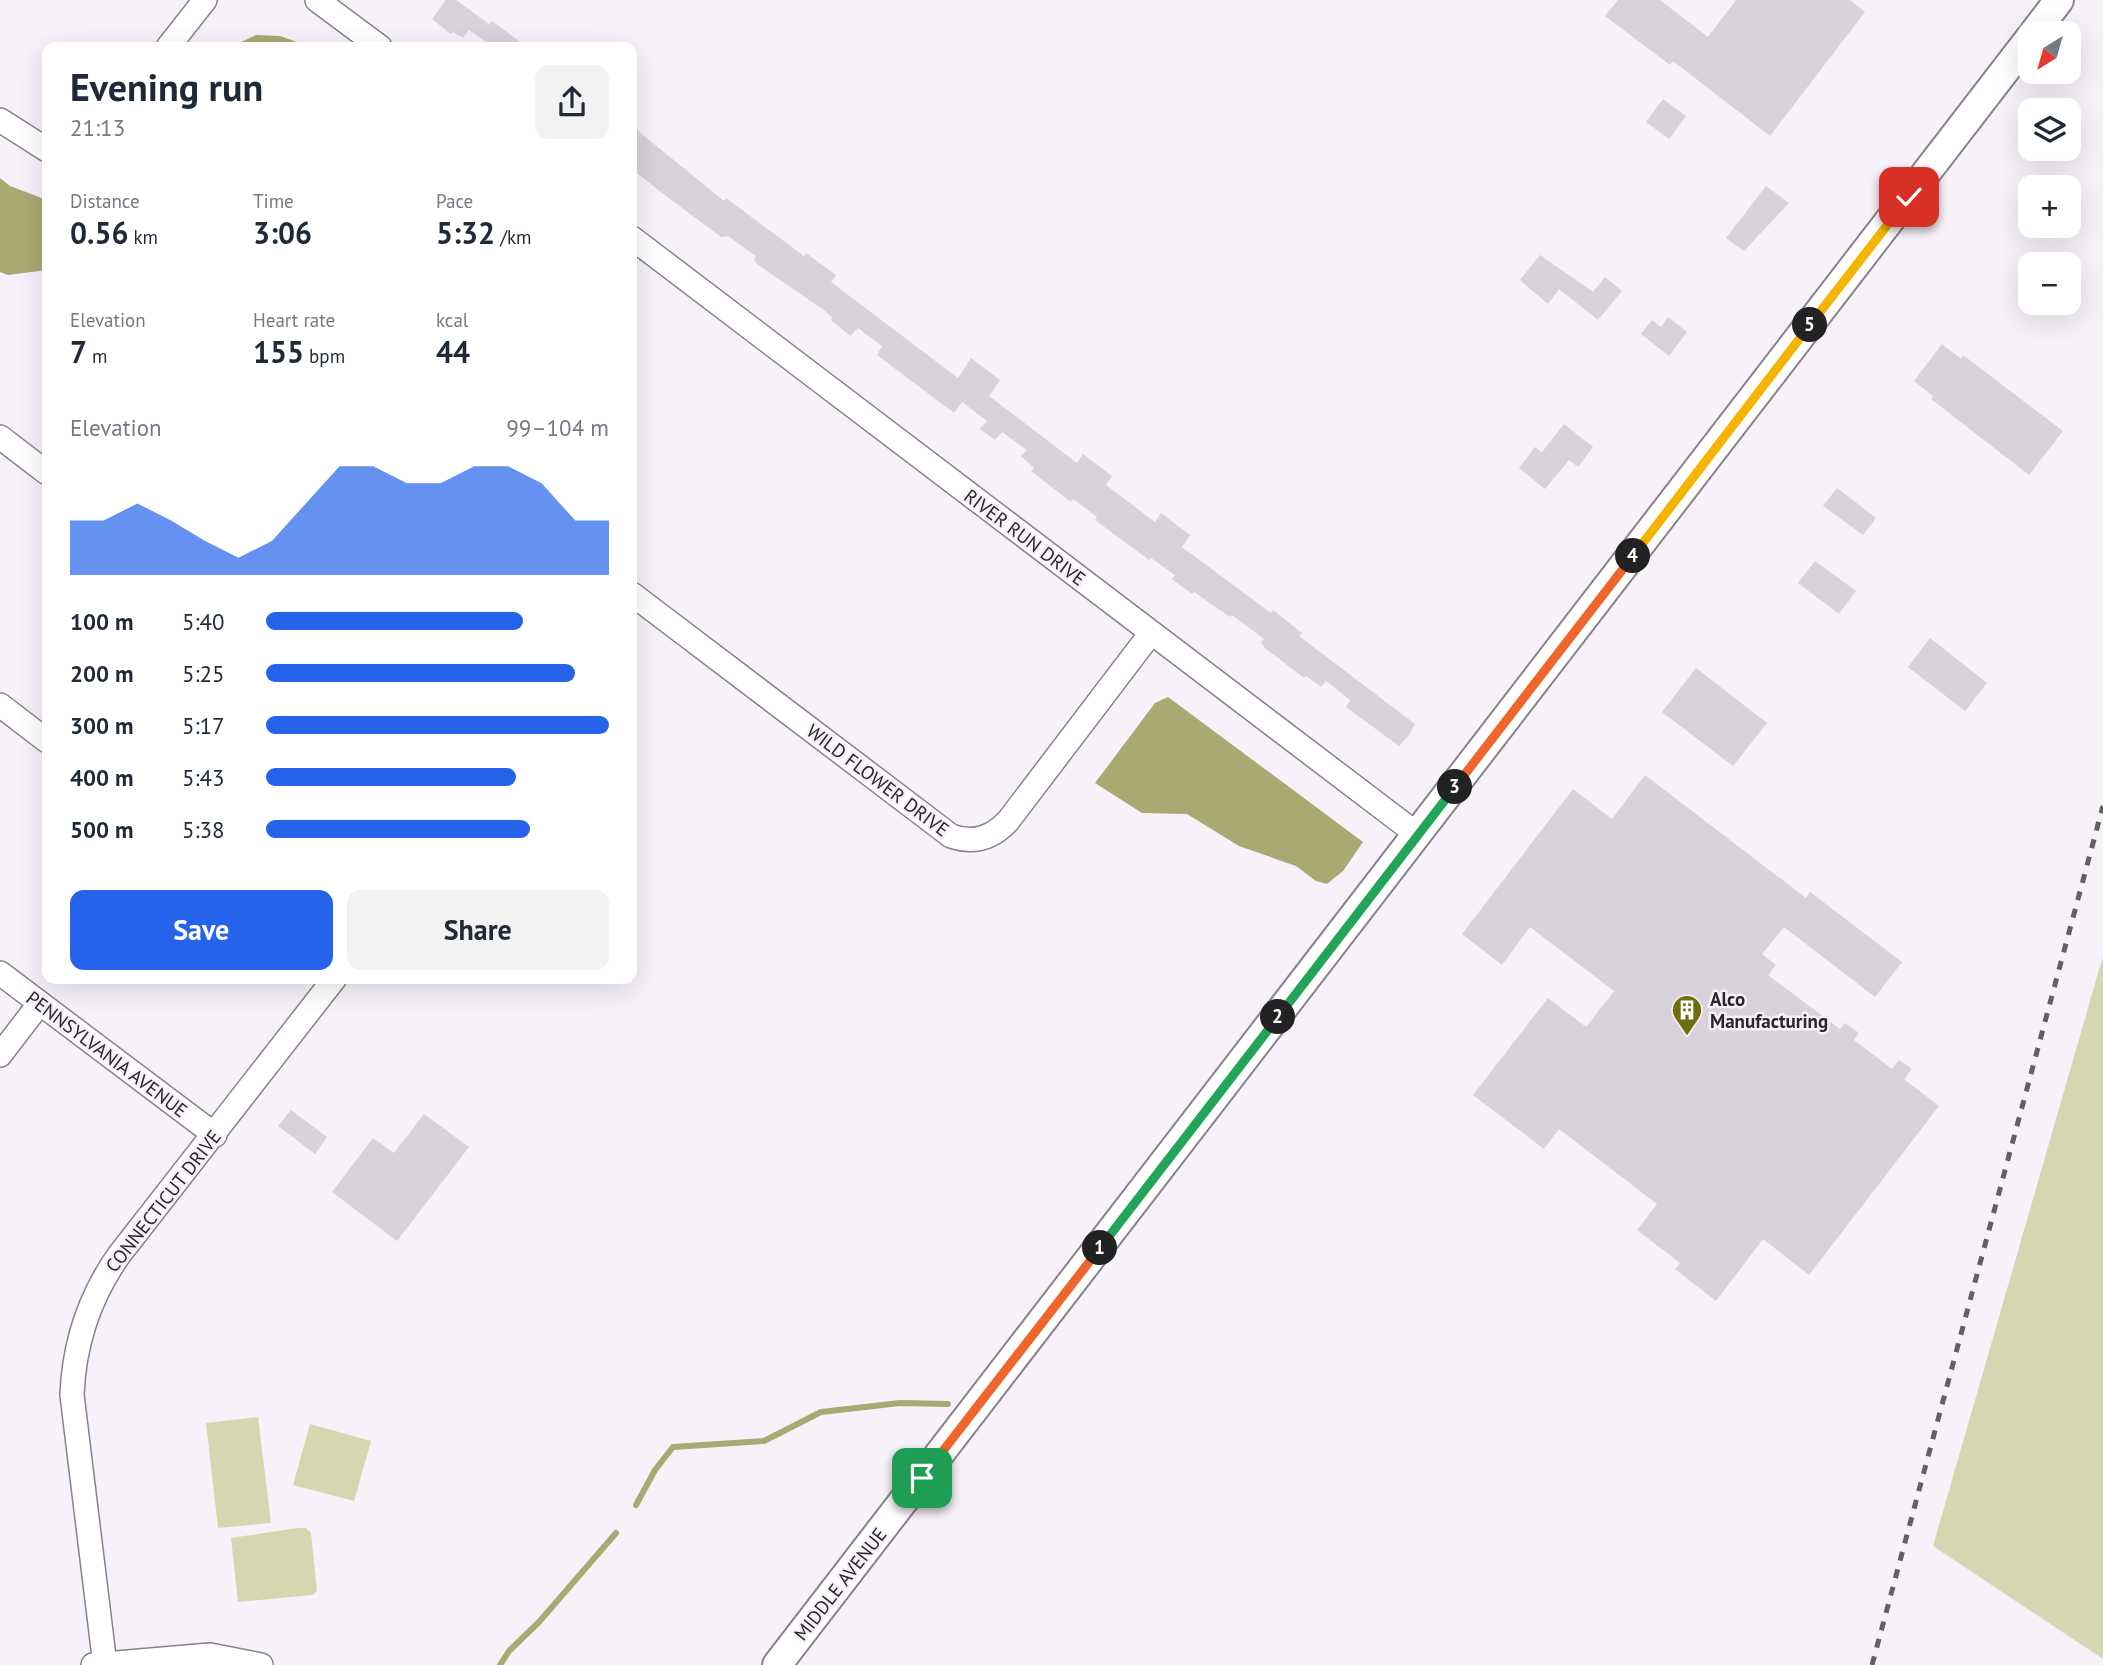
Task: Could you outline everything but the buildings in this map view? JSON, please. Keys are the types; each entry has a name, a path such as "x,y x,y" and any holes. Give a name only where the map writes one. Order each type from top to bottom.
{"street":[{"path":"172,42 205,0"},
{"path":"317,0 373,42"},
{"path":"2043,21 2059,0"},
{"name":"MIDDLE AVENUE","path":"777,1665 2018,54"},
{"path":"0,120 42,147"},
{"name":"RIVER RUN DRIVE","path":"637,243 1418,835"},
{"path":"0,437 42,469"},
{"name":"WILD FLOWER DRIVE","path":"637,598 951,836 967,841 988,837 1009,821 1151,633"},
{"path":"0,705 42,737"},
{"name":"PENNSYLVANIA AVENUE","path":"0,972 215,1135"},
{"name":"CONNECTICUT DRIVE","path":"101,1665 72,1395 77,1357 91,1302 111,1266 330,984"},
{"path":"0,1055 40,1003"},
{"path":"101,1665 210,1655 261,1665"}],"shaded area":[{"path":"256,35 280,36 297,42 241,42"},
{"path":"0,178 10,186 42,198 42,271 8,275 0,272"},
{"path":"1168,697 1363,842 1343,871 1327,884 1316,881 1296,866 1239,846 1187,814 1142,813 1095,783 1155,703"},
{"path":"2103,956 2103,1659 1933,1546"},
{"path":"258,1417 271,1523 218,1528 206,1423"},
{"path":"310,1424 371,1441 354,1501 293,1485"},
{"path":"306,1528 311,1533 317,1591 313,1595 238,1602 231,1538"}],"waterway":[{"path":"636,1505 655,1470 673,1447 764,1441 821,1412 900,1403 948,1404"},
{"path":"500,1665 509,1651 539,1622 616,1533"}],"railway":[{"path":"1872,1665 2103,806"}],"place":[{"name":"Alco Manufacturing","path":"1687,1037"}],"route":[{"path":"922,1478 1909,197"}]}
